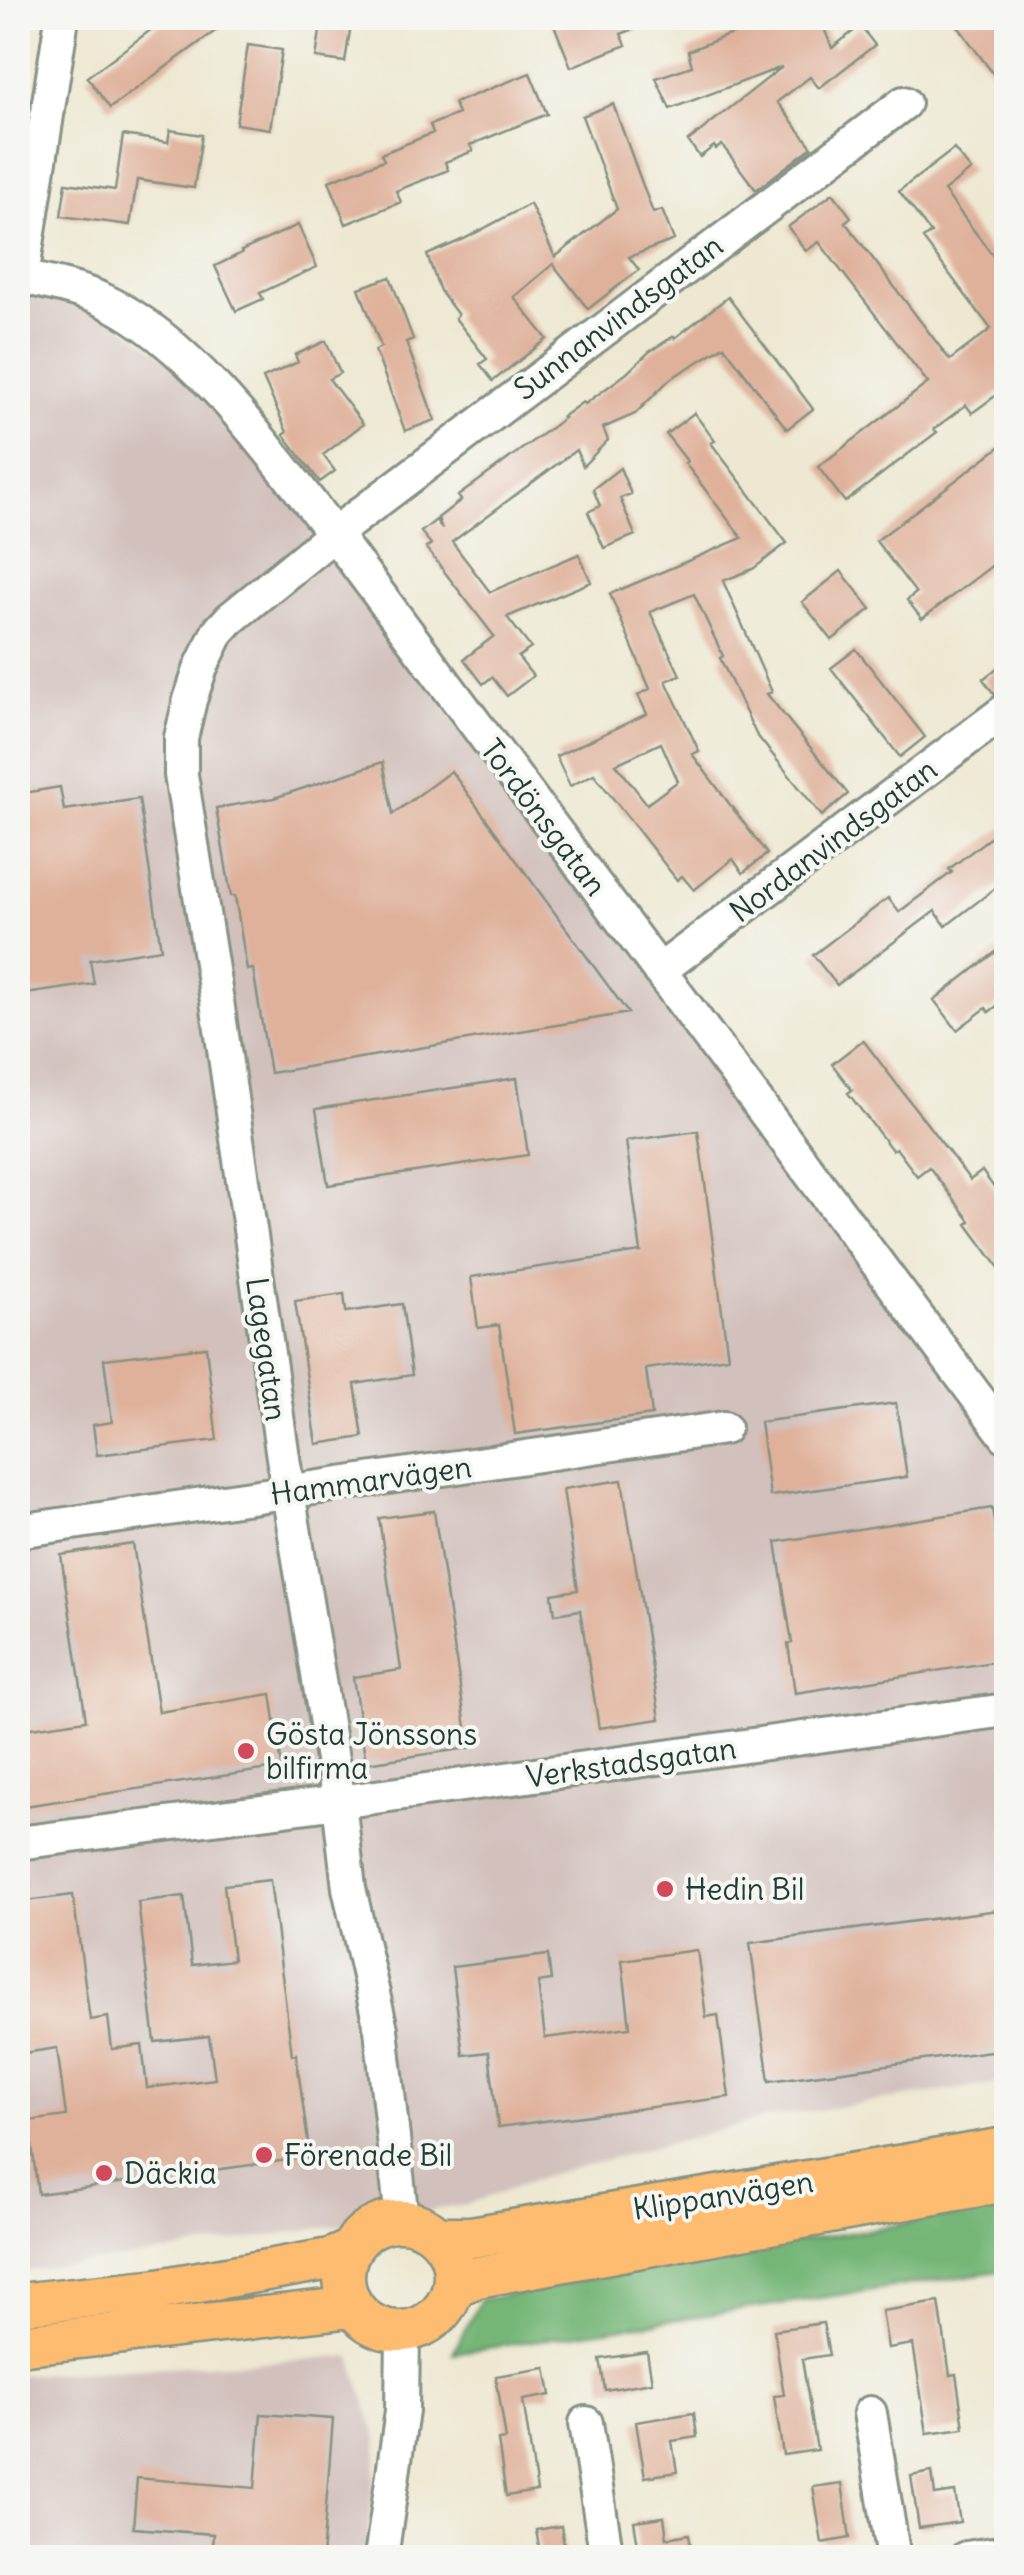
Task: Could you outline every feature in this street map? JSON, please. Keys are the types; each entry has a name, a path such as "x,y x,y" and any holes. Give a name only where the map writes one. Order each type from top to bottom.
{"main road":[{"name":"Klippanvägen","path":"402,2220 422,2225 440,2237 471,2237 1006,2148"},
{"name":"Klippanvägen","path":"454,2286 478,2277 1006,2180"},
{"path":"402,2220 380,2223 362,2234 344,2265 346,2294 353,2307 366,2321 384,2330 403,2332 426,2325 445,2308 454,2286 455,2268 440,2237"},
{"path":"18,2304 160,2289 349,2252"},
{"path":"18,2345 353,2307"}],"street":[{"path":"20,276 30,141 62,18"},
{"name":"Sunnanvindsgatan","path":"334,534 904,103"},
{"name":"Tordönsgatan","path":"20,276 68,288 125,312 218,390 334,534 660,971 996,1401 1006,1436"},
{"name":"Lagegatan","path":"334,534 218,632 201,667 181,738 182,776 349,1888 381,2029 402,2220"},
{"name":"Nordanvindsgatan","path":"660,971 1006,710"},
{"name":"Hammarvägen","path":"18,1531 724,1428"},
{"name":"Verkstadsgatan","path":"18,1843 1006,1710"},
{"path":"382,2558 402,2411 403,2332"},
{"path":"870,2412 894,2558"},
{"path":"586,2423 607,2558"},
{"path":"966,2558 1006,2552"}],"shaded area":[{"path":"18,280 83,296 214,393 1006,1443 1006,2082 771,2117 547,2175 466,2205 18,2272"},
{"path":"351,2357 378,2440 366,2557 18,2558 18,2375"}],"green space":[{"path":"1006,2207 1006,2270 453,2353 480,2300 678,2261"}],"building":[{"path":"167,18 233,18 110,108 87,77"},
{"path":"322,18 352,18 345,62 316,58"},
{"path":"572,18 660,19 621,34 626,45 571,67 554,25"},
{"path":"790,18 820,18 832,48 860,26 875,45 819,88 810,77 777,102 812,147 756,190 722,145 700,157 688,141 782,67 670,109 656,78 692,66 688,51"},
{"path":"952,18 1006,18 1006,91 977,52"},
{"path":"248,45 282,50 270,129 236,124"},
{"path":"530,73 547,114 470,145 473,151 445,162 448,170 396,191 401,202 346,224 329,181 384,160 381,154 433,133 430,125 458,114 454,103"},
{"path":"613,104 653,213 662,210 674,240 629,257 639,270 588,309 553,264 514,297 547,339 493,381 480,364 487,359 455,318 458,315 440,291 427,255 530,204 555,257 617,209 582,116"},
{"path":"170,130 202,135 194,188 137,180 130,225 61,216 66,183 115,190 123,135 168,142"},
{"path":"954,149 971,170 944,191 1006,273 1006,388 972,413 966,405 845,502 818,467 928,383 819,242 806,251 788,227 833,193 851,217 845,222 950,360 991,329 923,239 931,233 899,191"},
{"path":"298,225 317,267 260,293 263,299 236,311 215,266"},
{"path":"390,277 413,339 406,342 435,420 405,431 375,350 381,347 359,288"},
{"path":"728,297 813,409 787,429 724,346 670,379 635,414 603,428 608,440 583,466 576,450 452,542 490,592 579,554 591,582 507,617 531,648 518,657 533,676 507,696 492,677 483,684 464,659 494,636 426,548 431,544 421,532 436,520 442,529 438,518 461,500 458,496"},
{"path":"326,341 340,373 329,379 363,424 323,455 335,471 320,482 284,435 287,432 263,378 298,362 295,355"},
{"path":"694,413 715,441 711,443 787,543 753,569 723,581 772,692 767,694 848,794 822,816 756,734 694,594 650,612 680,675 666,681 699,751 692,754 767,854 743,873 733,859 694,890 682,876 677,880 594,774 570,786 556,756 647,714 638,695 650,689 610,594 742,538 666,434","holes":["661,743 678,781 647,804 616,764"]},
{"path":"1006,442 1006,555 922,619 907,600 916,593 876,541"},
{"path":"620,468 631,494 620,498 635,535 604,548 588,512 600,506 593,489"},
{"path":"841,571 871,609 832,640 802,602"},
{"path":"856,649 925,737 900,757 831,668"},
{"path":"1006,661 1006,690 994,694 983,679"},
{"path":"383,762 393,814 451,771 628,1013 270,1073 253,969 247,970 216,808 274,798"},
{"path":"60,787 64,810 139,799 161,949 90,960 94,984 18,995 18,794"},
{"path":"1006,825 1006,880 946,926 935,911 837,985 813,955 888,898 899,912"},
{"path":"1006,944 1006,999 989,1012 986,1008 957,1030 934,1000"},
{"path":"863,1040 970,1180 982,1171 1006,1204 1006,1277 929,1167 917,1176 848,1093 852,1090 832,1064"},
{"path":"517,1078 528,1155 328,1185 316,1109"},
{"path":"698,1131 728,1357 646,1369 652,1415 515,1434 499,1325 478,1328 471,1277 641,1252 626,1141"},
{"path":"344,1294 346,1312 402,1304 412,1375 355,1384 363,1437 317,1444 295,1301"},
{"path":"206,1347 217,1440 97,1455 93,1425 112,1422 104,1359"},
{"path":"896,1403 907,1477 770,1496 760,1422"},
{"path":"622,1480 660,1719 599,1728 580,1610 555,1614 552,1594 578,1590 563,1489"},
{"path":"992,1508 1006,1600 1006,1660 795,1693 788,1644 792,1643 776,1542"},
{"path":"434,1511 469,1748 366,1763 353,1677 401,1670 379,1518"},
{"path":"133,1544 159,1712 271,1694 282,1767 18,1807 18,1730 86,1720 61,1555"},
{"path":"270,1880 292,2055 296,2054 310,2157 38,2194 29,2121 66,2116 57,2048 18,2054 18,1902 73,1895 90,2020 108,2017 112,2049 142,2045 147,2088 215,2079 209,2036 155,2042 138,1902 184,1896 192,1965 233,1960 224,1885"},
{"path":"1006,1909 1006,2049 769,2081 750,1943"},
{"path":"697,1950 706,2017 718,2015 729,2097 498,2127 489,2052 463,2055 452,1967 548,1955 551,1980 538,1982 545,2038 630,2027 622,1960"},
{"path":"939,2302 950,2375 956,2374 964,2428 927,2433 913,2344 888,2348 882,2311"},
{"path":"823,2323 829,2355 802,2359 817,2450 783,2455 774,2396 784,2395 774,2330"},
{"path":"647,2352 652,2382 605,2390 600,2359"},
{"path":"546,2368 551,2395 523,2400 537,2491 506,2496 498,2440 506,2439 496,2376"},
{"path":"694,2413 697,2437 672,2441 677,2472 645,2477 636,2422"},
{"path":"261,2414 333,2419 322,2558 211,2558 213,2534 133,2528 137,2478 255,2488"},
{"path":"932,2472 935,2495 955,2492 960,2522 919,2528 911,2476"},
{"path":"842,2483 850,2538 822,2543 813,2487"},
{"path":"664,2517 667,2538 689,2534 693,2558 640,2558 634,2521"},
{"path":"561,2526 566,2558 541,2558 536,2530"}],"place":[{"name":"Gösta Jönssons bilfirma","path":"246,1751"},
{"name":"Hedin Bil","path":"665,1889"},
{"name":"Förenade Bil","path":"264,2155"},
{"name":"Däckia","path":"104,2173"}]}
